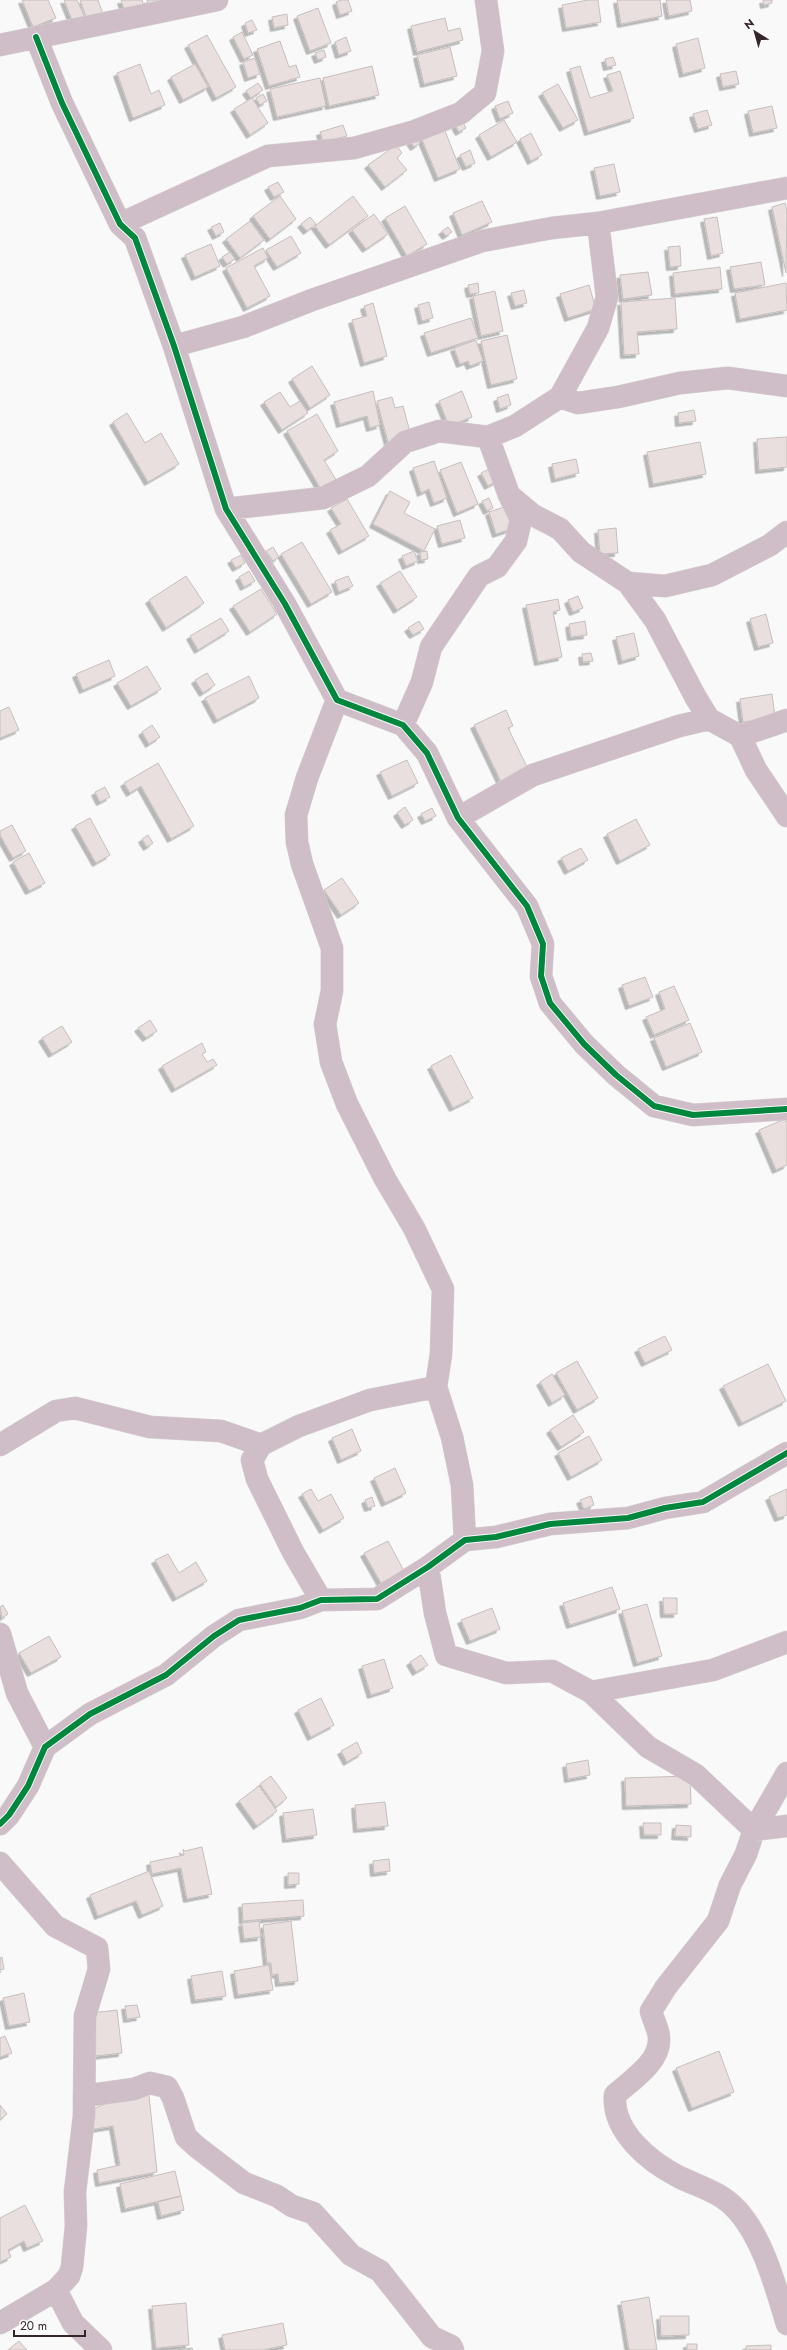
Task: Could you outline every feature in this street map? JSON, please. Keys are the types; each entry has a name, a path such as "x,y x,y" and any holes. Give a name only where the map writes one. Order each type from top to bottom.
{"street":[{"path":"0,45 217,0"},
{"path":"120,224 268,156 354,148 415,131 462,113 485,94 493,51 486,0"},
{"path":"36,37 62,103 120,224 135,238 174,346 226,509 285,604 336,700 403,725 427,752 458,818 527,906 542,944 541,976 550,1003 584,1044 616,1076 654,1106 693,1115 787,1109"},
{"path":"174,346 243,326 333,292 482,241 552,228 598,223 787,188"},
{"path":"226,509 323,498 368,476 405,442 439,431 488,437 515,426 560,397 598,328 608,297 598,223"},
{"path":"560,397 578,403 618,398 680,383 728,378 787,386"},
{"path":"403,725 422,682 431,647 435,640 479,576 497,567 516,541 521,519 509,495 488,437"},
{"path":"509,495 533,515 560,529 581,552 628,583 655,620 696,698 709,719 740,736 756,770 787,816"},
{"path":"628,583 665,586 712,575 770,545 787,532"},
{"path":"336,700 307,778 296,815 297,842 302,864 332,948 332,991 325,1024 331,1062 347,1104 385,1179 414,1228 443,1289 441,1354 436,1387 452,1437 462,1485 465,1540"},
{"path":"458,818 534,775 679,726 709,719"},
{"path":"740,736 787,720"},
{"path":"321,1600 292,1552 257,1479 252,1460 261,1445 299,1426 370,1400 436,1387"},
{"path":"0,1445 56,1411 75,1408 150,1427 221,1431 261,1445"},
{"path":"0,1824 9,1815 28,1786 45,1747 90,1714 166,1675 214,1636 239,1620 300,1608 321,1600 377,1599 428,1568 465,1540 496,1537 550,1524 628,1518 665,1508 703,1502 787,1453"},
{"path":"428,1568 435,1613 446,1656 506,1673 552,1671 591,1692 648,1747 696,1775 754,1830"},
{"path":"0,1634 17,1693 45,1747"},
{"path":"591,1692 713,1670 787,1642"},
{"path":"787,1773 754,1830 746,1854 730,1885 718,1921 666,1987 652,2011 660,2037 659,2051 643,2070 615,2095 614,2103 616,2116 623,2128 641,2150 678,2176 722,2195 738,2210 779,2272 787,2324"},
{"path":"754,1830 787,1826"},
{"path":"0,1863 55,1926 97,1948 99,1969 85,2016 84,2116 75,2192 76,2226 72,2267 69,2276 56,2290 0,2323"},
{"path":"84,2096 134,2089 150,2083 166,2087 173,2098 186,2137 244,2183 277,2196 292,2206 313,2213 351,2255 380,2271 432,2337 451,2346 453,2350"},
{"path":"56,2290 73,2323 101,2350"}],"building":[{"path":"22,0 48,0 56,18 33,27"},
{"path":"64,0 77,0 86,20 74,25"},
{"path":"80,0 98,0 103,14 87,20"},
{"path":"121,0 142,0 145,9 126,15"},
{"path":"147,0 163,0 164,6 149,9"},
{"path":"348,0 352,11 340,15 336,2"},
{"path":"588,0 598,0 601,22 566,28 562,5"},
{"path":"617,0 660,0 662,16 621,24"},
{"path":"666,0 690,0 692,11 669,16"},
{"path":"763,0 772,0 772,3 764,5"},
{"path":"318,8 331,43 310,51 297,16"},
{"path":"287,14 288,25 274,28 272,17"},
{"path":"445,18 448,31 460,28 463,40 417,52 411,26"},
{"path":"252,20 257,30 248,33 245,23"},
{"path":"242,32 253,55 244,59 233,37"},
{"path":"207,35 236,87 216,98 188,45"},
{"path":"346,37 351,51 339,55 335,42"},
{"path":"698,38 705,68 683,74 676,44"},
{"path":"280,41 289,67 296,65 300,77 269,86 257,49"},
{"path":"450,47 457,76 424,84 417,55"},
{"path":"324,50 326,57 318,60 315,53"},
{"path":"613,57 616,65 607,67 605,59"},
{"path":"255,58 260,74 248,78 243,62"},
{"path":"140,64 151,94 159,90 165,105 133,118 117,73"},
{"path":"195,64 208,87 183,100 171,77"},
{"path":"372,66 379,95 329,106 323,78"},
{"path":"580,66 590,98 613,91 607,75 620,71 634,118 588,132 570,69"},
{"path":"736,71 739,84 723,87 720,74"},
{"path":"320,78 326,106 277,117 270,89"},
{"path":"258,83 263,90 251,98 246,91"},
{"path":"558,84 578,120 563,128 542,93"},
{"path":"263,94 267,101 260,105 256,98"},
{"path":"252,98 268,123 250,135 234,109"},
{"path":"508,101 513,113 500,119 495,106"},
{"path":"772,106 777,128 753,133 748,111"},
{"path":"707,110 712,125 698,129 693,114"},
{"path":"461,119 466,128 459,132 454,123"},
{"path":"504,120 517,142 491,157 479,135"},
{"path":"343,125 347,136 323,142 320,132"},
{"path":"443,126 460,169 438,178 420,135"},
{"path":"531,133 542,155 531,161 520,139"},
{"path":"416,136 420,143 414,147 410,141"},
{"path":"396,145 402,153 397,158 407,170 385,187 368,165"},
{"path":"470,150 475,163 466,167 460,155"},
{"path":"614,164 620,192 600,196 594,168"},
{"path":"278,182 284,192 274,197 268,187"},
{"path":"280,196 296,219 270,239 253,216"},
{"path":"353,196 368,216 329,245 315,226"},
{"path":"482,201 492,222 462,235 453,213"},
{"path":"785,203 787,211 786,273 772,207"},
{"path":"405,206 427,244 407,256 385,218"},
{"path":"374,214 388,234 366,249 352,230"},
{"path":"310,217 316,224 307,231 301,224"},
{"path":"717,217 723,253 711,256 704,219"},
{"path":"250,221 264,240 240,258 226,239"},
{"path":"220,223 224,232 216,236 211,227"},
{"path":"448,227 452,232 446,236 442,231"},
{"path":"291,236 301,253 277,267 266,250"},
{"path":"211,244 220,266 195,277 185,255"},
{"path":"680,246 681,266 670,267 668,247"},
{"path":"263,248 268,258 254,266 270,296 247,308 226,268"},
{"path":"230,252 235,259 227,264 222,257"},
{"path":"761,262 765,285 734,289 730,267"},
{"path":"720,267 722,289 675,294 673,273"},
{"path":"648,272 652,295 623,299 620,275"},
{"path":"478,283 479,293 470,294 468,285"},
{"path":"786,283 787,310 740,319 735,293"},
{"path":"589,285 596,309 568,318 560,294"},
{"path":"524,290 527,303 515,306 511,293"},
{"path":"495,291 503,331 481,336 473,296"},
{"path":"675,298 677,329 637,332 639,354 624,355 621,302"},
{"path":"429,302 433,318 422,321 418,305"},
{"path":"373,303 387,356 364,363 352,320 367,316 364,306"},
{"path":"471,318 478,338 431,353 424,333"},
{"path":"507,335 517,379 491,385 481,341"},
{"path":"476,340 483,361 470,366 468,361 460,364 454,348"},
{"path":"312,366 330,395 310,408 292,379"},
{"path":"373,391 380,425 370,428 367,416 340,424 334,402"},
{"path":"462,391 472,417 449,426 439,401"},
{"path":"280,392 290,407 300,401 308,413 282,430 264,402"},
{"path":"508,394 511,405 500,409 497,398"},
{"path":"392,397 395,408 403,406 411,436 388,442 377,401"},
{"path":"694,410 696,421 679,423 678,413"},
{"path":"127,413 145,443 161,433 179,464 148,482 113,422"},
{"path":"317,414 338,451 324,460 338,483 322,491 287,431"},
{"path":"787,437 787,467 759,470 757,439"},
{"path":"700,442 706,474 653,484 647,452"},
{"path":"576,459 579,473 555,479 552,464"},
{"path":"434,461 447,498 434,503 429,489 421,493 413,468"},
{"path":"461,462 478,504 457,513 440,470"},
{"path":"493,467 499,480 488,486 481,473"},
{"path":"390,491 410,502 404,513 435,529 424,551 373,524"},
{"path":"489,498 493,508 487,511 482,501"},
{"path":"347,499 369,536 342,551 330,530 341,524 331,508"},
{"path":"510,505 517,527 496,534 489,512"},
{"path":"460,520 465,538 442,544 437,526"},
{"path":"616,528 618,553 600,554 598,530"},
{"path":"302,542 332,592 311,604 281,554"},
{"path":"273,547 279,557 273,561 266,551"},
{"path":"414,551 418,561 406,566 402,556"},
{"path":"427,551 428,559 421,560 420,552"},
{"path":"241,555 245,563 236,568 231,560"},
{"path":"249,571 255,581 244,587 239,577"},
{"path":"400,571 417,597 397,610 380,583"},
{"path":"186,576 204,603 166,628 149,600"},
{"path":"348,576 353,586 339,592 335,581"},
{"path":"261,589 277,614 250,632 233,606"},
{"path":"578,596 583,608 573,612 568,600"},
{"path":"558,599 560,610 553,612 562,657 538,662 526,605"},
{"path":"766,614 773,643 758,647 750,619"},
{"path":"221,618 229,631 198,650 190,636"},
{"path":"419,621 424,629 413,635 408,628"},
{"path":"585,621 587,635 571,637 569,624"},
{"path":"634,633 639,656 622,661 616,637"},
{"path":"591,653 593,661 583,662 582,654"},
{"path":"109,660 115,676 83,690 76,674"},
{"path":"147,666 161,689 131,706 117,683"},
{"path":"207,673 215,685 203,693 195,680"},
{"path":"249,676 259,698 217,720 205,698"},
{"path":"772,694 775,717 743,722 740,699"},
{"path":"9,707 19,730 0,738 0,711"},
{"path":"506,710 513,726 508,728 529,771 502,784 474,725"},
{"path":"152,725 160,737 149,744 142,732"},
{"path":"407,760 418,783 392,796 380,772"},
{"path":"158,763 194,826 171,839 141,786 130,793 124,783"},
{"path":"105,787 110,797 100,802 95,792"},
{"path":"405,807 413,820 405,825 397,813"},
{"path":"432,808 436,816 425,821 421,814"},
{"path":"90,818 110,855 96,863 75,826"},
{"path":"636,819 650,845 620,861 607,834"},
{"path":"12,825 26,851 13,858 0,835 0,831"},
{"path":"148,835 153,843 147,847 142,839"},
{"path":"581,848 588,860 568,871 561,858"},
{"path":"29,853 45,883 29,891 13,862"},
{"path":"342,878 359,903 341,915 324,890"},
{"path":"645,977 653,997 629,1006 622,985"},
{"path":"674,986 689,1020 654,1035 646,1017 665,1009 659,992"},
{"path":"150,1020 157,1031 146,1038 138,1028"},
{"path":"690,1023 702,1052 666,1067 654,1038"},
{"path":"62,1026 72,1042 52,1054 42,1038"},
{"path":"202,1043 206,1052 202,1054 207,1062 213,1059 217,1065 175,1089 162,1066"},
{"path":"451,1055 473,1098 453,1108 431,1066"},
{"path":"785,1119 787,1123 787,1165 776,1170 759,1130"},
{"path":"665,1336 672,1350 645,1363 638,1349"},
{"path":"577,1361 598,1398 577,1410 556,1373"},
{"path":"768,1364 786,1401 742,1423 723,1386"},
{"path":"552,1374 565,1395 552,1403 540,1382"},
{"path":"573,1415 584,1432 561,1447 550,1430"},
{"path":"352,1429 361,1451 341,1460 332,1438"},
{"path":"589,1436 602,1460 571,1477 558,1453"},
{"path":"395,1468 406,1493 385,1503 374,1478"},
{"path":"311,1489 318,1501 331,1494 344,1518 323,1530 302,1494"},
{"path":"787,1489 787,1515 778,1518 769,1497"},
{"path":"591,1496 594,1505 584,1509 580,1500"},
{"path":"372,1497 375,1506 368,1508 365,1500"},
{"path":"388,1541 404,1571 381,1583 364,1553"},
{"path":"168,1554 179,1573 196,1562 207,1581 176,1598 155,1560"},
{"path":"612,1587 620,1609 570,1625 563,1603"},
{"path":"663,1598 677,1598 677,1614 664,1614"},
{"path":"647,1604 662,1656 637,1663 622,1611"},
{"path":"3,1605 8,1614 2,1618 0,1607"},
{"path":"492,1608 500,1629 470,1641 461,1620"},
{"path":"49,1636 61,1657 31,1673 19,1653"},
{"path":"421,1655 428,1665 416,1672 410,1662"},
{"path":"384,1659 393,1688 371,1695 362,1666"},
{"path":"321,1698 334,1725 311,1737 298,1710"},
{"path":"357,1742 362,1753 347,1762 341,1751"},
{"path":"588,1760 590,1775 568,1779 566,1764"},
{"path":"271,1776 287,1798 276,1807 260,1784"},
{"path":"690,1776 691,1804 626,1806 625,1778"},
{"path":"259,1786 277,1811 257,1826 239,1801"},
{"path":"385,1802 388,1826 357,1829 355,1805"},
{"path":"313,1809 317,1835 286,1839 283,1813"},
{"path":"643,1823 661,1823 661,1835 644,1835"},
{"path":"676,1825 691,1826 691,1837 675,1836"},
{"path":"202,1847 212,1894 187,1899 181,1868 152,1874 150,1862 184,1855 183,1849 185,1851"},
{"path":"389,1859 390,1871 374,1873 373,1861"},
{"path":"149,1871 163,1906 142,1915 136,1901 98,1916 90,1895"},
{"path":"288,1873 299,1873 299,1884 288,1885"},
{"path":"303,1900 304,1916 243,1921 242,1904"},
{"path":"259,1921 261,1937 244,1939 242,1923"},
{"path":"291,1921 298,1981 279,1983 278,1974 272,1975 271,1963 267,1963 263,1925"},
{"path":"2,1957 4,1969 0,1970 0,1958"},
{"path":"269,1965 273,1990 238,1995 234,1971"},
{"path":"222,1971 226,1996 195,2000 191,1976"},
{"path":"24,1993 30,2022 9,2026 3,1998"},
{"path":"137,2005 140,2017 127,2019 125,2006"},
{"path":"117,2010 122,2053 95,2056 91,2013"},
{"path":"5,2036 12,2053 0,2057 0,2038"},
{"path":"719,2051 734,2092 692,2108 676,2068"},
{"path":"148,2086 157,2172 99,2183 97,2170 120,2165 113,2126 89,2130 86,2112"},
{"path":"0,2105 7,2114 0,2120"},
{"path":"175,2171 181,2196 125,2209 120,2184"},
{"path":"181,2196 184,2210 161,2216 158,2202"},
{"path":"25,2205 43,2241 27,2248 24,2241 8,2250 11,2257 0,2262 0,2218"},
{"path":"649,2297 657,2350 629,2350 621,2302"},
{"path":"186,2303 189,2345 156,2348 152,2306"},
{"path":"660,2316 689,2316 689,2335 661,2336"},
{"path":"283,2323 287,2345 263,2350 225,2350 222,2335"},
{"path":"19,2341 27,2350 8,2350"},
{"path":"687,2344 697,2344 697,2350 687,2350"},
{"path":"771,2345 771,2350 746,2350 746,2346"},
{"path":"192,2348 193,2350 177,2350"}],"cycle path":[{"path":"36,37 62,103 120,224 135,238 174,346 226,509 285,604 337,700 403,725 427,753 458,818 527,906 543,944 541,976 550,1003 584,1044 616,1075 654,1106 693,1115 787,1109"},
{"path":"0,1824 9,1815 28,1786 45,1747 90,1714 166,1675 214,1636 239,1620 300,1608 321,1600 377,1599 428,1567 465,1540 496,1537 550,1524 628,1518 665,1508 703,1502 787,1453"}]}
